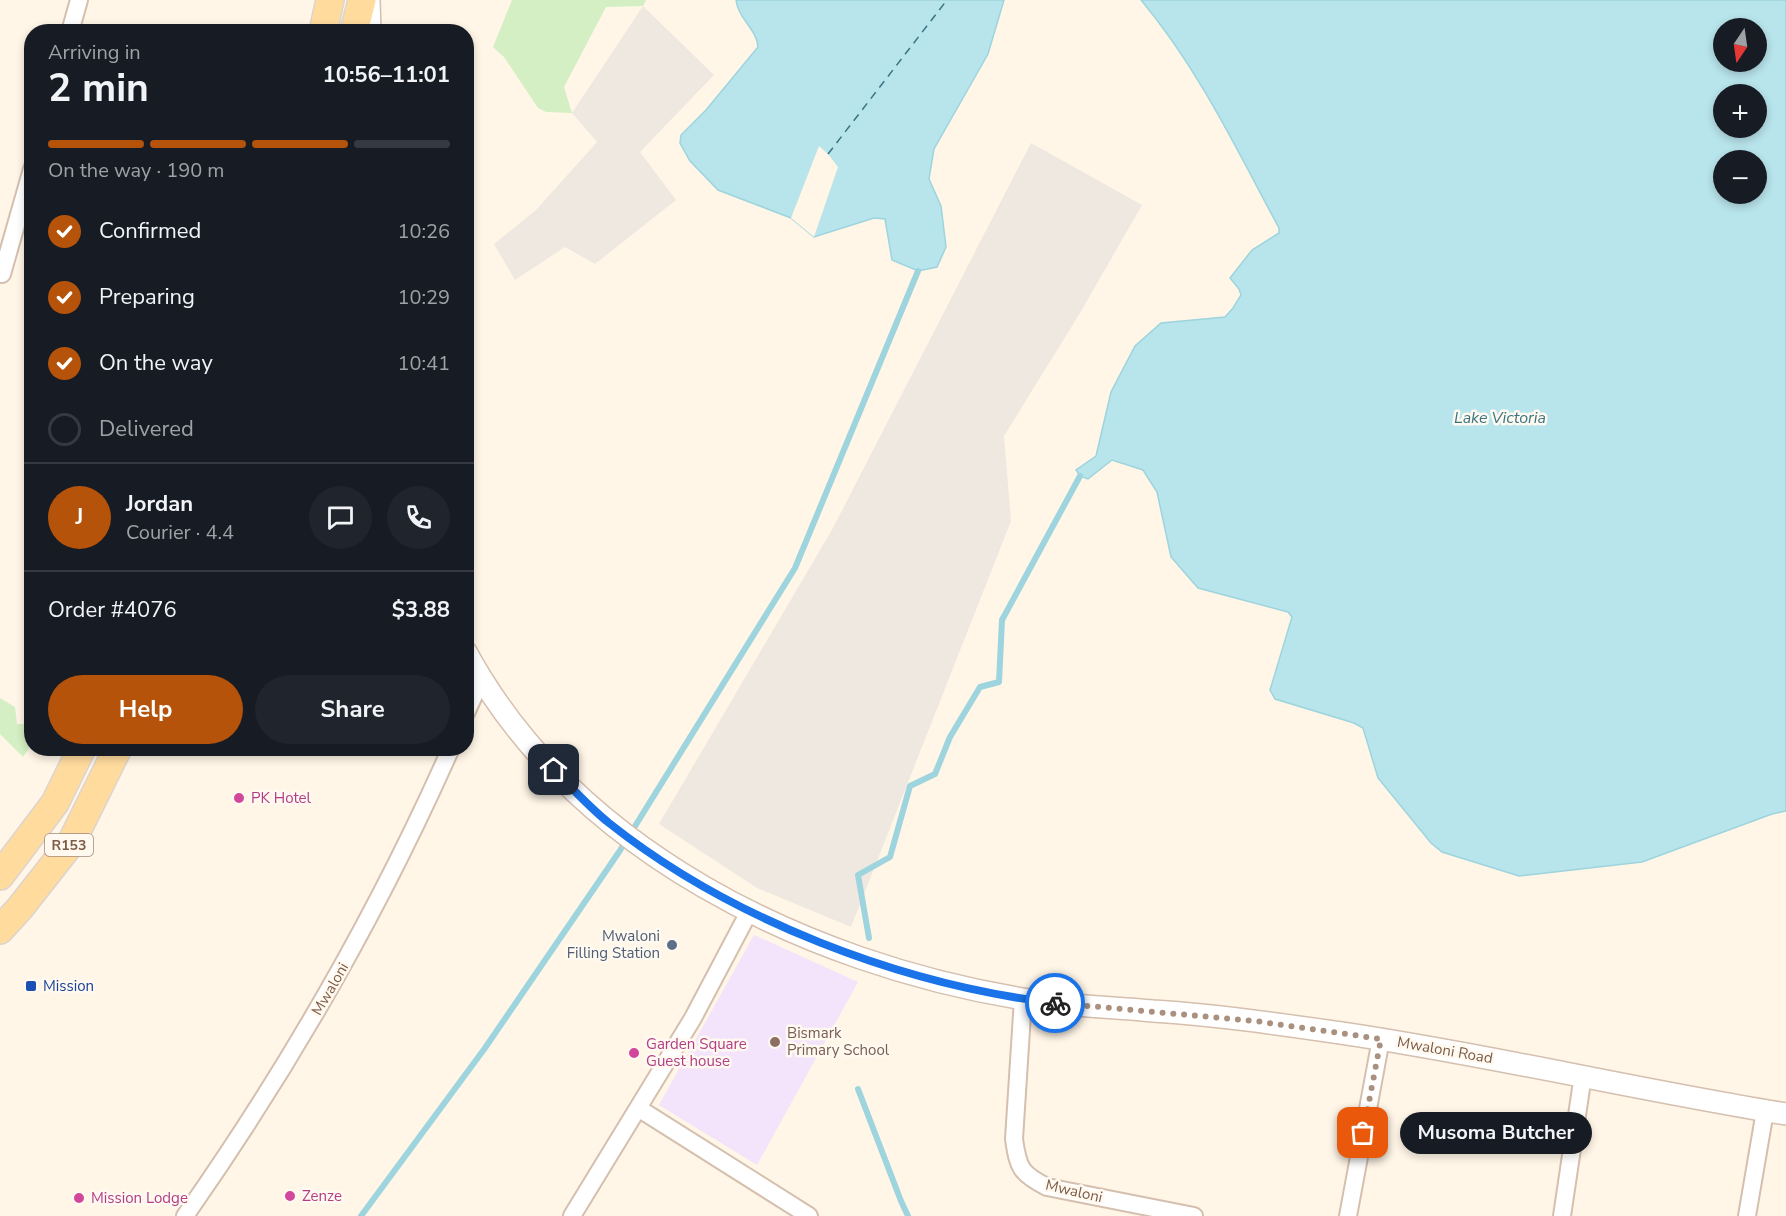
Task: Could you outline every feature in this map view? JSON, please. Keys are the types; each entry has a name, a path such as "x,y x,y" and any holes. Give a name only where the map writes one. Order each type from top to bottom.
{"main road":[{"path":"325,24 330,0"},
{"path":"356,24 362,0"},
{"name":"R153","path":"0,876 55,803 78,756"},
{"name":"R153","path":"0,930 71,843 114,756"}],"street":[{"path":"72,24 79,0"},
{"path":"369,0 370,24"},
{"path":"3,274 24,198"},
{"name":"Mwaloni Road","path":"474,667 481,680 538,754 608,822 643,849 749,912 820,942 899,970 1023,999 1255,1021 1381,1039 1786,1114"},
{"path":"474,695 481,680"},
{"name":"Mwaloni","path":"185,1216 288,1062 363,931 425,807 447,756"},
{"path":"572,1216 693,1018 749,912"},
{"name":"Mwaloni","path":"1023,999 1014,1138 1017,1161 1029,1178 1047,1187 1194,1216"},
{"path":"1348,1216 1381,1039"},
{"path":"1562,1216 1583,1075"},
{"path":"638,1108 809,1216"},
{"path":"1747,1216 1765,1111"}],"shaded area":[{"path":"643,6 714,75 640,152 676,200 595,264 565,247 515,280 494,244 536,210 597,142 572,113"},
{"path":"1031,143 1142,205 1080,313 1004,436 1011,521 851,927 757,888 659,824 833,528"},
{"path":"754,935 858,982 757,1165 659,1105"}],"green space":[{"path":"512,0 646,0 643,6 606,7 564,87 572,113 546,112 538,108 504,57 493,47"},
{"path":"0,698 15,707 17,724 24,724 23,757 0,734"}],"water":[{"path":"736,0 1004,0 988,54 934,149 929,179 941,206 946,247 937,267 918,271 892,260 885,219 874,218 814,237 791,218 718,190 690,161 680,143 681,135 706,110 758,47 754,35 737,7"},
{"name":"Lake Victoria","path":"1141,0 1786,0 1786,811 1772,814 1642,862 1519,876 1442,852 1431,843 1378,778 1363,728 1354,723 1275,699 1270,690 1292,617 1288,612 1198,588 1171,557 1157,492 1143,470 1112,460 1088,479 1080,476 1076,470 1096,456 1111,392 1135,346 1161,323 1225,317 1241,295 1230,278 1252,250 1279,233 1279,228 1216,110 1181,53"}],"pier":[{"path":"819,146 838,167 814,237 791,218"}],"waterway":[{"path":"361,1216 485,1048 619,852 795,568 918,271"},
{"path":"869,938 858,875 890,857 910,786 935,774 950,737 980,687 999,682 1002,620 1080,476"},
{"path":"858,1089 908,1216"}],"ferry route":[{"path":"828,154 947,0"}],"way so far":[{"path":"1055,1003 1255,1021 1381,1039 1363,1133"}],"place":[{"name":"PK Hotel","path":"239,798"},
{"name":"Mwaloni Filling Station","path":"672,945"},
{"name":"Mission","path":"31,986"},
{"name":"Bismark Primary School","path":"775,1042"},
{"name":"Garden Square Guest house","path":"634,1053"},
{"name":"Musoma Butcher","path":"1363,1133"},
{"name":"Zenze","path":"290,1196"},
{"name":"Mission Lodge","path":"79,1198"}],"route":[{"path":"554,770 584,801 643,849 749,912 820,942 899,970 965,987 1055,1003"}]}
